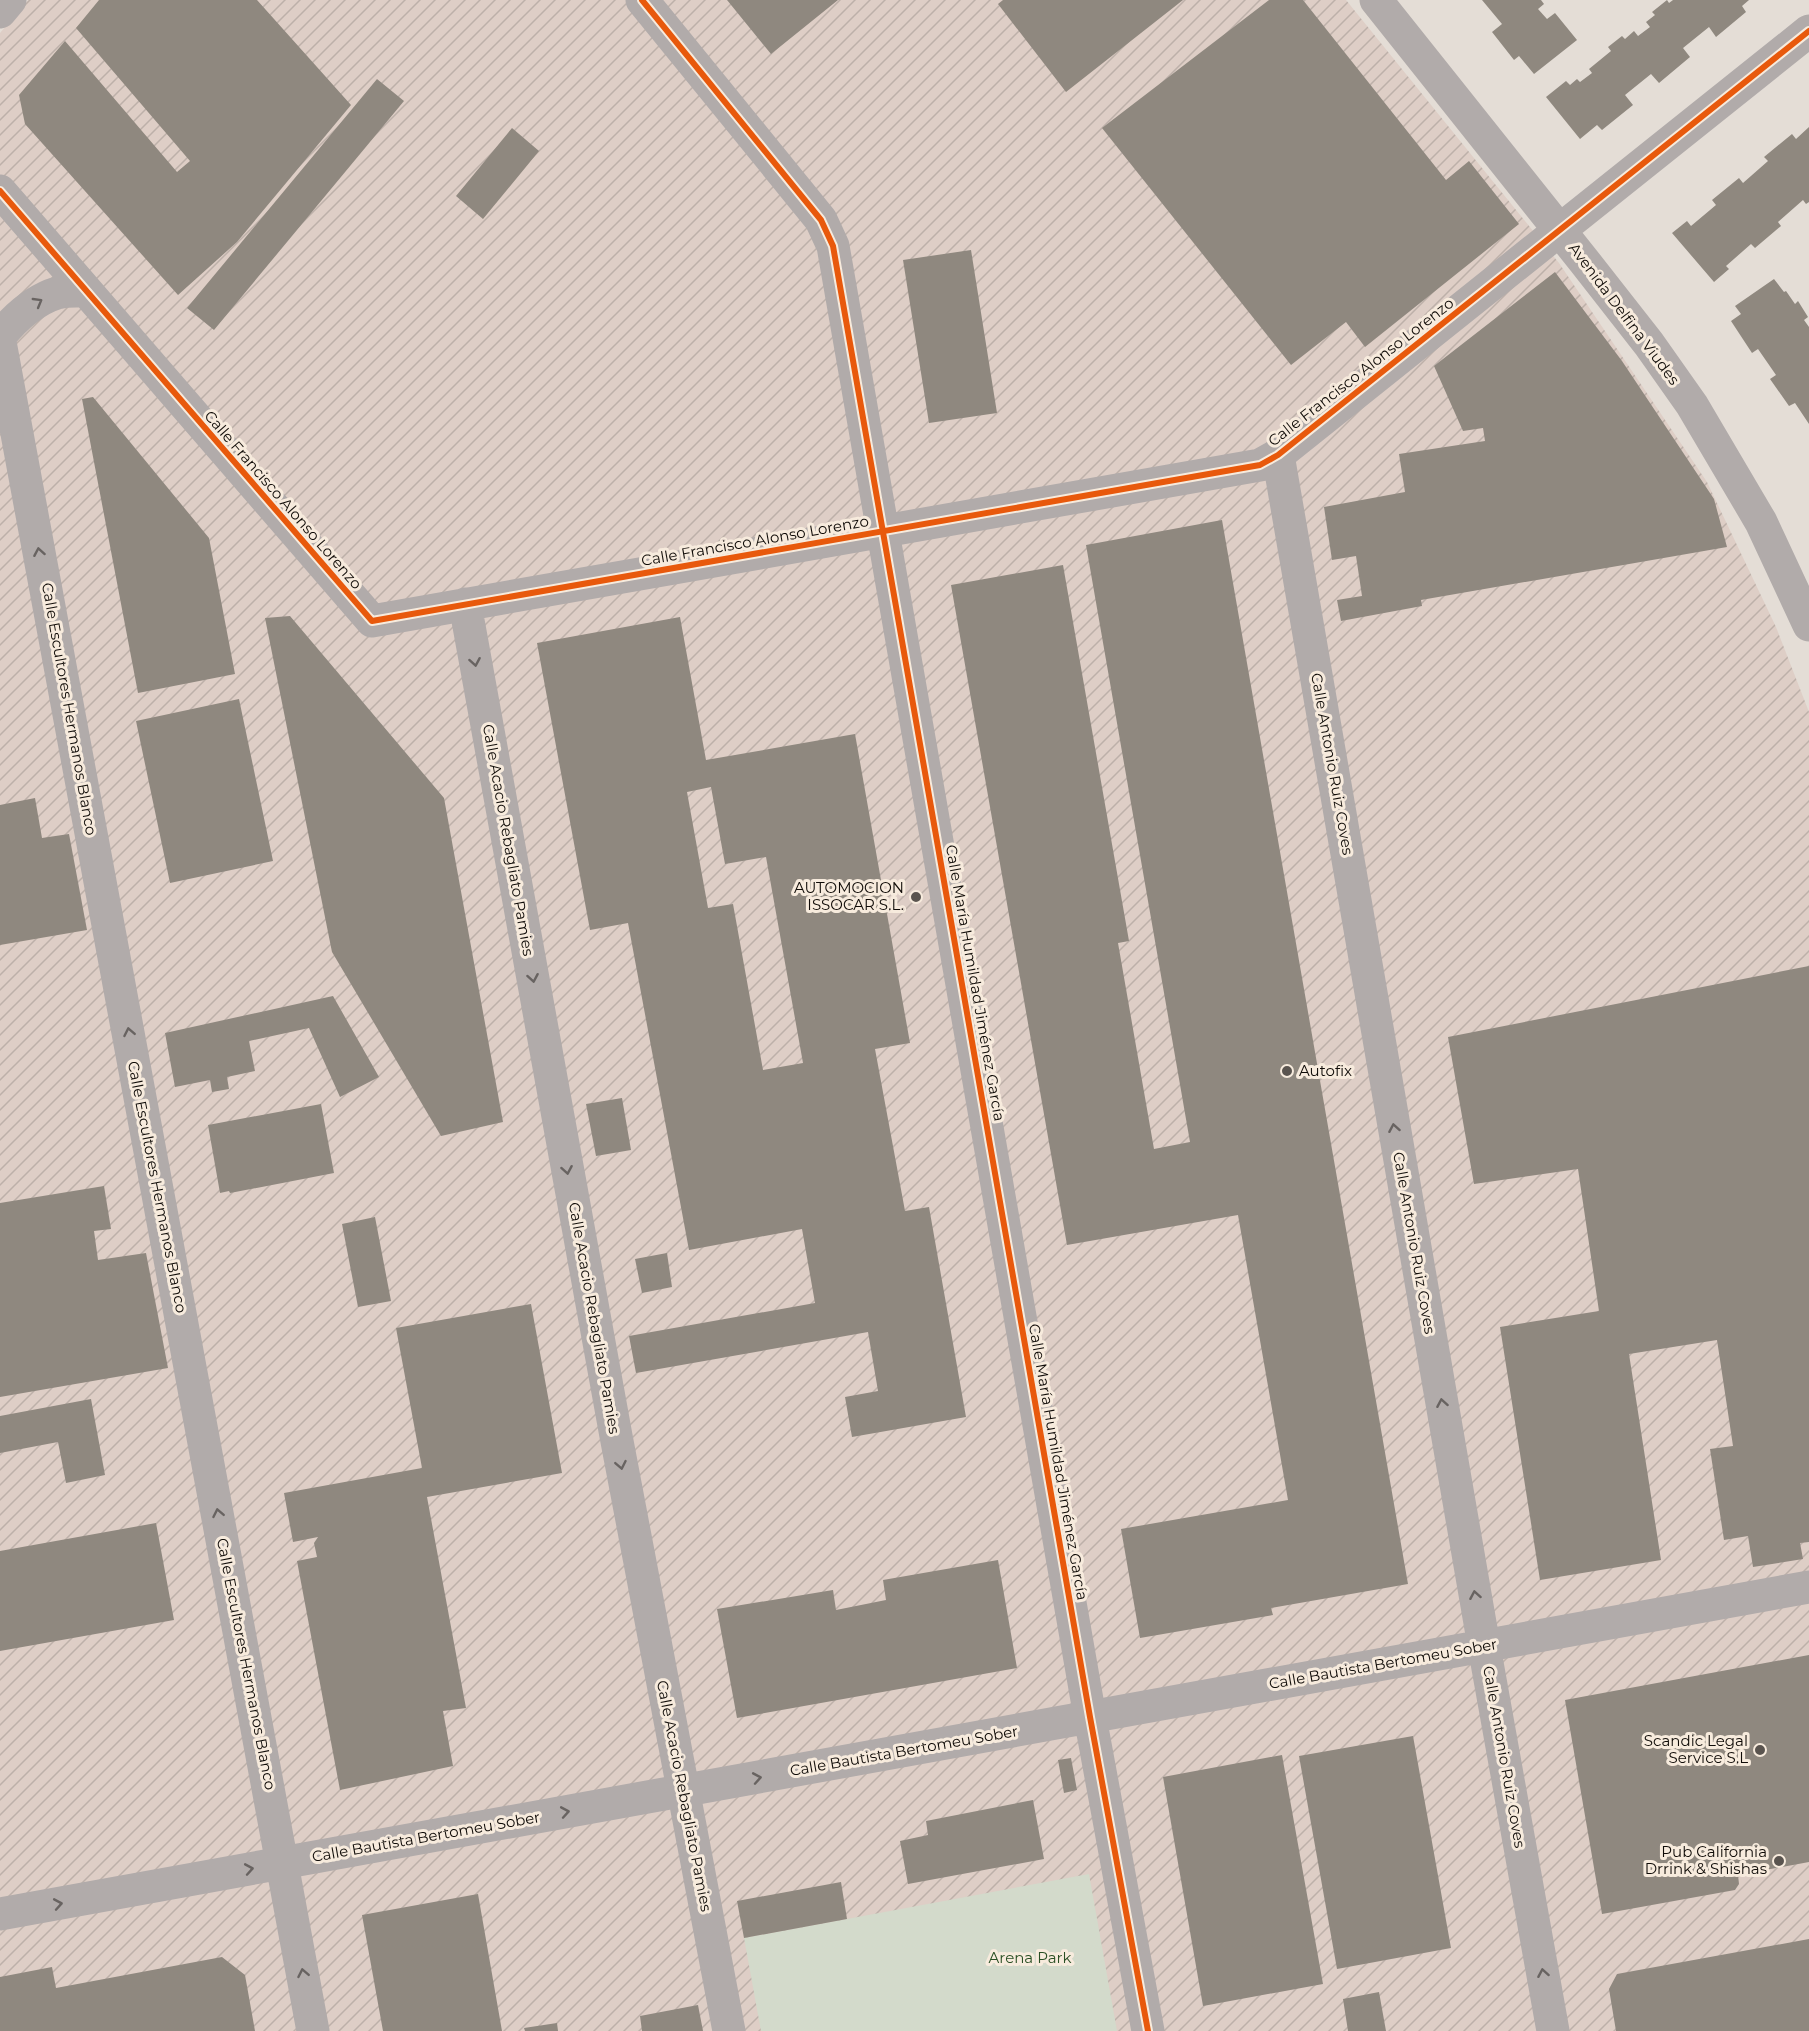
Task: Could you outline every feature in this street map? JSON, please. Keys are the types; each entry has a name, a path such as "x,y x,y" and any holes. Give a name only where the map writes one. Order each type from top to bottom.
{"street":[{"path":"0,12 10,0"},
{"name":"Calle María Humildad Jiménez García","path":"642,0 821,220 830,237 884,530 1090,1717 1148,2031"},
{"name":"Avenida Delfina Viudes","path":"1376,0 1649,344 1692,405 1761,522 1809,625"},
{"name":"Calle Francisco Alonso Lorenzo","path":"0,191 372,621 1260,465 1278,455 1809,31"},
{"path":"0,336 24,310 40,301 62,292 86,291"},
{"name":"Calle Escultores Hermanos Blanco","path":"0,342 314,2031"},
{"name":"Calle Antonio Ruiz Coves","path":"1278,455 1553,2031"},
{"name":"Calle Acacio Rebagliato Pamies","path":"465,604 612,1413 729,2031"},
{"name":"Calle Bautista Bertomeu Sober","path":"0,1914 1809,1587"}],"shaded area":[{"path":"28,0 1346,0 1559,263 1707,482 1776,627 1809,712 1809,2031 0,2031 0,33"}],"green space":[{"name":"Arena Park","path":"1089,1874 1117,2031 761,2031 744,1938"}],"building":[{"path":"99,0 257,0 351,105 237,242 178,295 25,124 19,95 65,41 177,172 190,161 76,28"},
{"path":"727,0 838,0 771,54"},
{"path":"1003,0 1183,0 1066,92 998,4"},
{"path":"1269,0 1303,0 1446,180 1469,161 1519,224 1365,347 1346,322 1291,365 1102,128"},
{"path":"1482,0 1541,0 1544,4 1538,9 1547,19 1555,13 1577,40 1534,74 1519,56 1514,60 1492,32 1502,24"},
{"path":"1667,0 1669,3 1673,0 1749,0 1742,6 1746,12 1716,37 1709,27 1683,48 1690,57 1659,83 1651,74 1625,95 1633,105 1602,130 1597,125 1580,139 1546,97 1566,81 1570,85 1577,79 1580,82 1592,73 1589,69 1611,51 1608,47 1622,36 1625,39 1634,31 1638,36 1650,27 1646,22 1655,15 1652,12"},
{"path":"377,79 404,101 214,330 187,308"},
{"path":"1809,127 1809,202 1806,204 1803,200 1778,222 1781,226 1755,248 1751,244 1726,266 1729,269 1714,282 1672,233 1687,221 1691,226 1716,205 1712,200 1739,178 1743,183 1768,161 1764,157 1792,134 1796,139"},
{"path":"512,128 539,151 483,219 456,196"},
{"path":"971,250 997,413 929,423 903,260"},
{"path":"1555,272 1622,361 1714,499 1727,547 1421,600 1422,606 1341,621 1337,600 1362,596 1356,556 1332,560 1324,507 1405,492 1399,454 1485,441 1483,428 1463,431 1434,366"},
{"path":"1774,279 1795,304 1798,301 1808,317 1804,320 1809,327 1809,424 1795,403 1789,406 1770,379 1776,375 1758,349 1752,353 1731,321 1741,314 1735,306"},
{"path":"93,397 209,538 235,674 138,693 82,399"},
{"path":"1222,520 1408,1584 1271,1608 1273,1615 1140,1638 1121,1529 1288,1500 1238,1215 1067,1245 951,585 1063,565 1129,941 1118,943 1154,1149 1190,1142 1086,545"},
{"path":"290,616 444,798 503,1122 441,1136 332,952 265,618"},
{"path":"680,617 706,760 855,734 910,1043 875,1049 905,1211 929,1207 966,1417 852,1437 845,1397 878,1391 868,1332 636,1373 629,1336 815,1303 802,1229 689,1250 628,923 590,930 537,643","holes":["711,787 725,864 766,857 803,1063 763,1070 733,904 708,908 687,792"]},
{"path":"239,699 273,861 170,883 136,721"},
{"path":"35,798 42,838 69,834 87,930 0,945 0,805"},
{"path":"1809,966 1809,1542 1800,1543 1803,1559 1753,1567 1748,1536 1724,1540 1710,1449 1733,1446 1717,1340 1629,1354 1661,1560 1540,1580 1500,1327 1599,1311 1578,1169 1474,1184 1448,1037"},
{"path":"333,996 379,1077 340,1097 309,1028 249,1041 255,1071 227,1077 229,1089 212,1092 210,1080 175,1087 165,1033"},
{"path":"622,1098 631,1150 596,1156 586,1104"},
{"path":"321,1104 334,1173 220,1193 208,1125"},
{"path":"104,1186 111,1229 94,1231 98,1260 146,1253 168,1368 0,1397 0,1203"},
{"path":"375,1217 391,1301 358,1307 342,1224"},
{"path":"667,1253 672,1287 642,1293 635,1259"},
{"path":"531,1304 562,1473 427,1497 466,1708 443,1711 453,1766 340,1790 297,1561 317,1557 314,1543 318,1537 293,1542 284,1493 422,1468 396,1328"},
{"path":"91,1399 105,1475 66,1483 58,1442 0,1453 0,1416"},
{"path":"156,1523 174,1620 0,1651 0,1551"},
{"path":"998,1560 1017,1668 737,1718 717,1609 833,1590 836,1610 886,1600 883,1580"},
{"path":"1809,1655 1809,1862 1738,1875 1739,1884 1735,1890 1602,1914 1565,1700"},
{"path":"1413,1736 1451,1948 1337,1969 1299,1756"},
{"path":"1282,1755 1323,1984 1203,2006 1163,1777"},
{"path":"1071,1758 1077,1790 1064,1793 1058,1760"},
{"path":"1033,1800 1044,1859 908,1884 900,1841 928,1835 926,1821"},
{"path":"841,1882 847,1919 744,1938 737,1901"},
{"path":"478,1894 502,2031 383,2031 362,1915"},
{"path":"1809,1939 1809,2031 1616,2031 1609,1989 1617,1974"},
{"path":"222,1957 245,1975 255,2031 0,2031 0,1977 52,1967 56,1988"},
{"path":"1379,1992 1386,2031 1348,2031 1343,1999"},
{"path":"698,2005 703,2031 642,2031 640,2016"},
{"path":"557,2023 558,2031 525,2031 524,2028"}],"cycle path":[{"path":"642,0 821,220 833,246 1090,1717 1148,2031"},
{"path":"0,191 372,621 1260,465 1278,455 1809,31"}],"place":[{"name":"AUTOMOCION ISSOCAR S.L.","path":"916,897"},
{"name":"Autofix","path":"1287,1071"},
{"name":"Scandic Legal Service S.L","path":"1760,1750"},
{"name":"Pub California Drrink & Shishas","path":"1779,1861"}]}
